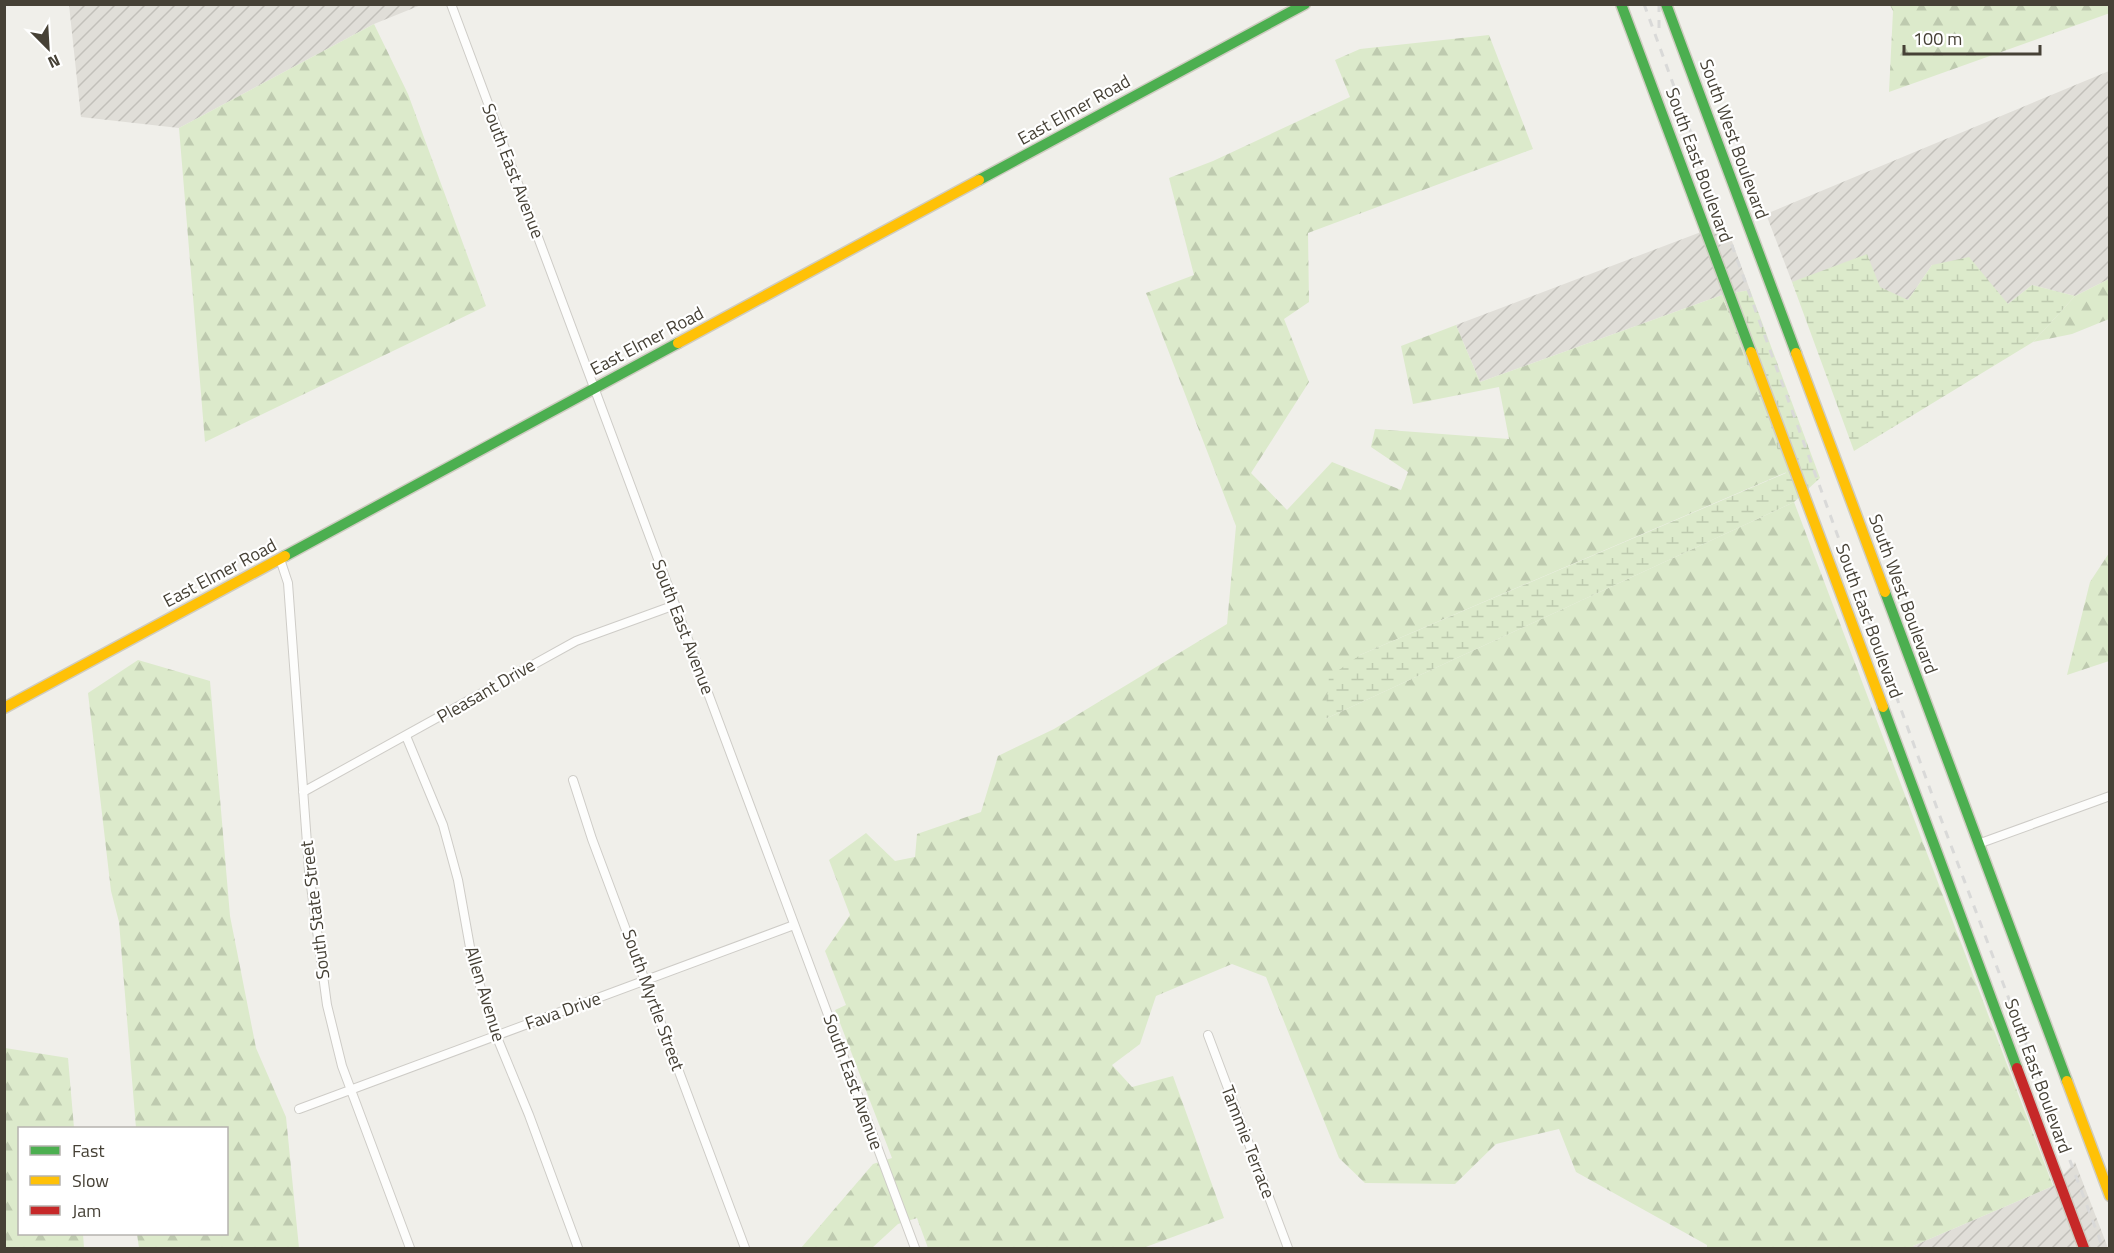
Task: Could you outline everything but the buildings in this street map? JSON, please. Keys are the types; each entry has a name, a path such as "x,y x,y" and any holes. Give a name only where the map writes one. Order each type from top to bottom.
{"main road":[{"name":"East Elmer Road","path":"4,708 1305,4"},
{"name":"South East Boulevard","path":"1621,4 2084,1248"},
{"name":"South West Boulevard","path":"1666,4 2109,1196"}],"street":[{"name":"South East Avenue","path":"451,4 915,1248"},
{"name":"South State Street","path":"280,559 288,583 311,894 327,1005 334,1038 350,1090 410,1248"},
{"name":"Pleasant Drive","path":"303,792 543,657 576,641 675,605"},
{"name":"Allen Avenue","path":"406,736 443,825 458,879 473,964 496,1035 533,1125 578,1248"},
{"name":"South Myrtle Street","path":"573,780 592,839 745,1248"},
{"path":"1978,844 2109,796"},
{"name":"Fava Drive","path":"299,1109 794,925"},
{"name":"Tammie Terrace","path":"1208,1035 1288,1248"}],"shaded area":[{"path":"69,5 421,5 374,24 179,128 81,117"},
{"path":"2109,71 2109,279 2075,296 2032,285 2008,304 1932,265 1908,300 1799,281 1792,282 1766,214"},
{"path":"1726,225 1750,290 1722,295 1480,382 1456,325 1701,232"},
{"path":"2075,1162 2108,1248 1913,1248 1913,1246 2053,1186"}],"green space":[{"path":"2109,4 2110,13 1889,92 1893,11 1890,5"},
{"path":"374,24 408,94 486,306 205,442 179,128"},
{"path":"1489,35 1533,149 1308,233 1309,302 1284,319 1309,382 1251,473 1287,510 1332,462 1401,490 1408,472 1371,447 1375,429 1509,439 1499,387 1413,404 1401,346 1456,325 1480,382 1722,295 1787,472 1360,655 1325,719 1794,502 2053,1186 1913,1246 1913,1248 1707,1248 1707,1245 1576,1172 1559,1129 1496,1144 1455,1184 1365,1183 1339,1158 1266,977 1232,964 1156,996 1140,1044 1112,1065 1132,1087 1173,1076 1224,1218 1143,1248 928,1248 917,1218 898,1224 872,1248 801,1248 873,1164 892,1158 835,1010 846,1005 825,951 850,915 829,860 866,833 895,861 915,857 917,834 981,812 998,756 1054,729 1227,624 1236,526 1146,293 1194,275 1169,178 1213,161 1350,97 1335,60 1360,49"},
{"path":"1867,254 1880,287 1908,300 1932,265 1969,257 2008,304 2032,285 2075,296 2033,342 1854,451 1792,282"},
{"path":"2109,279 2109,319 2072,334 2033,342 2075,296"},
{"path":"1750,290 1820,478 1794,502 1325,719 1329,677 1360,655 1786,473 1722,295"},
{"path":"2109,553 2109,661 2067,675 2090,582"},
{"path":"138,660 210,681 230,916 256,1048 286,1117 299,1248 139,1248 137,1235 228,1235 228,1127 136,1127 119,922 111,891 88,693"},
{"path":"5,1048 68,1058 74,1127 18,1127 18,1235 83,1235 84,1248 5,1248"}],"railway":[{"path":"1644,4 1938,811 2103,1248"},
{"path":"1659,4 1659,33"}],"traffic: fast":[{"path":"979,180 1305,4"},
{"path":"1621,4 1751,352"},
{"path":"1666,4 1796,353"},
{"path":"285,556 678,343"},
{"path":"1885,592 2067,1081"},
{"path":"1883,707 2017,1068"}],"traffic: slow":[{"path":"678,343 979,180"},
{"path":"1751,352 1883,707"},
{"path":"1796,353 1885,592"},
{"path":"4,708 285,556"},
{"path":"2067,1081 2110,1196"}],"traffic: jam":[{"path":"2017,1068 2084,1248"}]}
